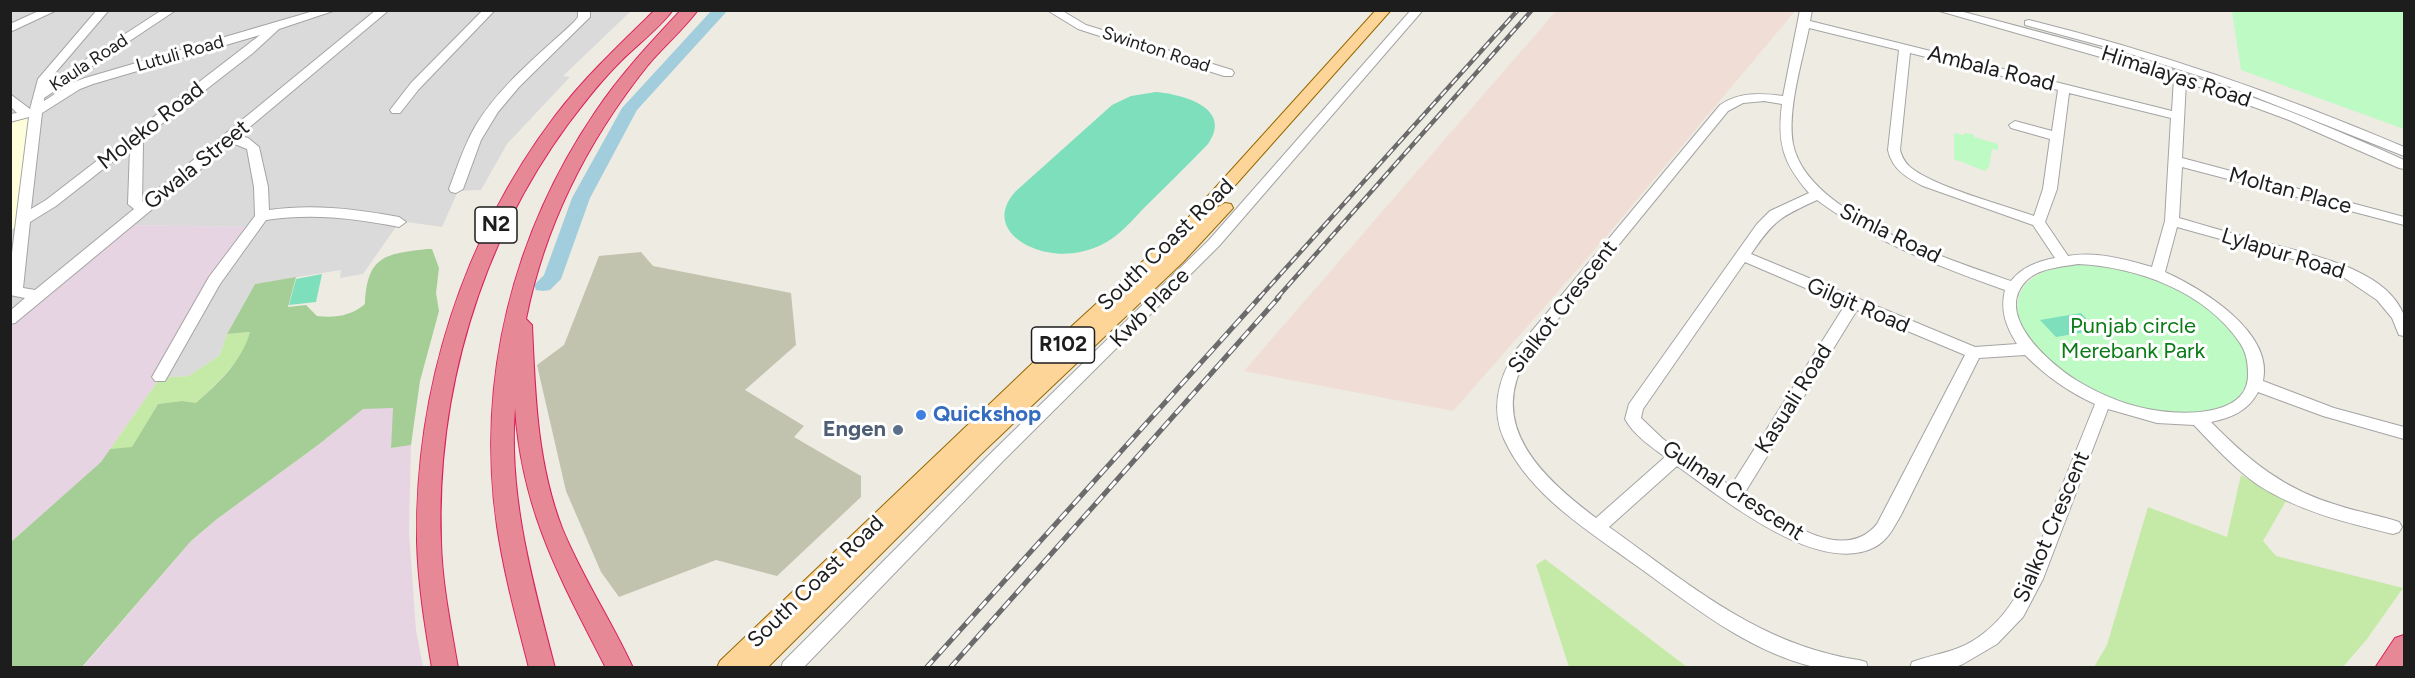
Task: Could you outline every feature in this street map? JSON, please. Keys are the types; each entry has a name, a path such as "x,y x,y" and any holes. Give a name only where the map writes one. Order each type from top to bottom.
{"highway":[{"name":"N2","path":"445,668 434,604 429,540 429,488 435,419 456,325 488,242 503,211 547,141 582,93 623,49 665,10"},
{"name":"N2","path":"542,668 509,525 503,453 504,386 519,292 541,228 585,139 631,74 690,10"},
{"path":"519,292 524,398 535,477 546,516 567,569 620,668"},
{"path":"2388,668 2404,646"}],"main road":[{"name":"South Coast Road","path":"752,668 1014,411 1201,234 1398,10"},
{"name":"South Coast Road","path":"728,668 1060,347 1184,234 1380,13"}],"street":[{"path":"10,29 52,10"},
{"path":"37,296 13,292 30,113 44,79 51,69 104,10"},
{"name":"Kaula Road","path":"38,96 171,10"},
{"name":"Lutuli Road","path":"10,118 30,113 76,86 89,81 273,27 290,16 331,10"},
{"name":"Gwala Street","path":"10,319 384,10"},
{"path":"396,110 415,86 490,10"},
{"path":"456,189 475,141 495,107 535,64 578,24 584,17 584,10"},
{"name":"Swinton Road","path":"1052,10 1082,27 1228,73"},
{"name":"Kwb Place","path":"790,668 997,457 1090,368 1214,243 1418,10"},
{"name":"Himalayas Road","path":"1941,10 2102,52 2180,76 2276,110 2404,165"},
{"name":"Himalayas Road","path":"1976,10 2100,40 2213,75 2338,122 2402,150"},
{"name":"Ambala Road","path":"1805,17 1905,47 2177,116"},
{"name":"Simla Road","path":"1805,17 1790,101 1787,148 1796,167 1818,194 1840,212 1873,231 2012,288"},
{"name":"Moleko Road","path":"19,228 271,33 273,27"},
{"path":"1905,47 1894,150 1899,164 1928,183 2038,222 2063,260"},
{"path":"2157,274 2172,221 2180,76"},
{"path":"2038,222 2050,189 2064,88"},
{"path":"10,98 30,113"},
{"name":"Sialkot Crescent","path":"1790,101 1745,98 1730,103 1724,108 1526,347 1508,375 1505,396 1507,421 1512,438 1523,457 1548,488 1696,599 1761,639 1811,658 1859,668"},
{"path":"2015,126 2057,136"},
{"path":"160,378 214,281 262,216 261,187 252,147 243,141 229,138"},
{"path":"133,140 137,143 135,204 143,209"},
{"name":"Moltan Place","path":"2176,160 2404,221"},
{"name":"Gulmal Crescent","path":"1818,194 1775,214 1762,227 1647,388 1633,414 1638,427 1789,532 1816,544 1849,546 1871,540 1880,534 1974,353"},
{"path":"262,216 314,210 350,213 399,222"},
{"name":"Lylapur Road","path":"2172,221 2323,263 2346,272 2367,283 2386,300 2398,316 2404,331"},
{"name":"Gilgit Road","path":"1743,256 1974,353"},
{"path":"2063,260 2111,262 2157,274 2200,297 2235,327 2244,338 2254,359 2256,370 2254,384 2245,400 2233,409 2216,416 2179,419 2142,414 2104,402 2067,383 2028,349 2019,337 2010,315 2009,296 2012,288 2026,272 2049,262 2063,260"},
{"name":"Kasuali Road","path":"1734,494 1853,304"},
{"path":"1974,353 2028,349"},
{"path":"2254,384 2313,408 2364,424 2404,433"},
{"name":"Sialkot Crescent","path":"1919,668 1940,664 1964,655 1993,636 2016,612 2039,565 2104,402"},
{"path":"2198,418 2247,467 2278,489 2339,513 2393,526"},
{"path":"1598,527 1677,456"}],"shaded area":[{"path":"11,11 631,11 563,76 570,77 507,144 481,190 458,191 442,227 400,221 363,274 340,278 341,270 255,284 227,334 220,355 189,376 160,378 252,227 124,225 11,319 11,229 24,225 11,118"},
{"path":"1556,11 1795,11 1603,240 1453,411 1244,371"},
{"path":"35,112 24,225 11,229 11,118"},
{"path":"124,225 252,227 160,378 101,462 11,542 11,319"},
{"path":"641,252 653,266 791,293 796,345 745,390 804,426 794,437 861,476 861,497 777,576 716,560 619,597 601,572 566,491 537,365 564,345 599,256"},
{"path":"363,408 394,408 391,448 411,445 409,532 416,630 423,667 82,668 191,541"}],"green space":[{"path":"2232,11 2404,11 2404,129 2241,70"},
{"path":"1156,92 1191,100 1210,112 1214,121 1214,132 1208,144 1125,228 1101,245 1088,250 1060,254 1036,249 1016,238 1005,222 1005,212 1008,202 1016,191 1112,105 1131,96"},
{"path":"1954,133 1973,134 1974,137 1998,144 1998,150 1992,149 1989,167 1985,171 1954,159"},
{"path":"432,249 439,268 436,293 439,311 420,381 411,445 391,448 393,408 363,409 191,541 82,667 11,667 11,542 101,462 110,449 132,447 158,404 182,401 196,403 221,379 235,363 250,332 227,334 255,284 296,277 288,307 306,305 317,316 342,315 365,304 370,275 381,260 400,253"},
{"name":"Punjab circle Merebank Park","path":"2084,264 2131,272 2156,280 2203,304 2223,320 2238,339 2247,360 2247,380 2241,394 2231,403 2204,413 2170,413 2146,410 2124,403 2066,377 2046,360 2031,342 2021,324 2018,306 2021,291 2033,278 2054,269"},
{"path":"322,274 316,302 289,305 296,279"},
{"path":"2081,313 2097,330 2056,337 2040,320"},
{"path":"250,332 243,354 196,403 182,401 158,404 132,448 110,449 160,378 189,376 220,355 227,334"},
{"path":"2241,475 2286,501 2263,541 2276,556 2403,588 2367,639 2343,667 2094,667 2107,645 2148,507 2227,537"},
{"path":"1545,559 1687,667 1569,667 1536,565"}],"waterway":[{"path":"543,285 552,279 581,198 630,108 721,10"}],"railway":[{"path":"1259,298 1518,10"},
{"path":"1277,298 1532,10"},
{"path":"926,668 1260,297"},
{"path":"950,668 1279,297"}],"place":[{"name":"Quickshop","path":"921,415"},
{"name":"Engen","path":"898,430"}]}
